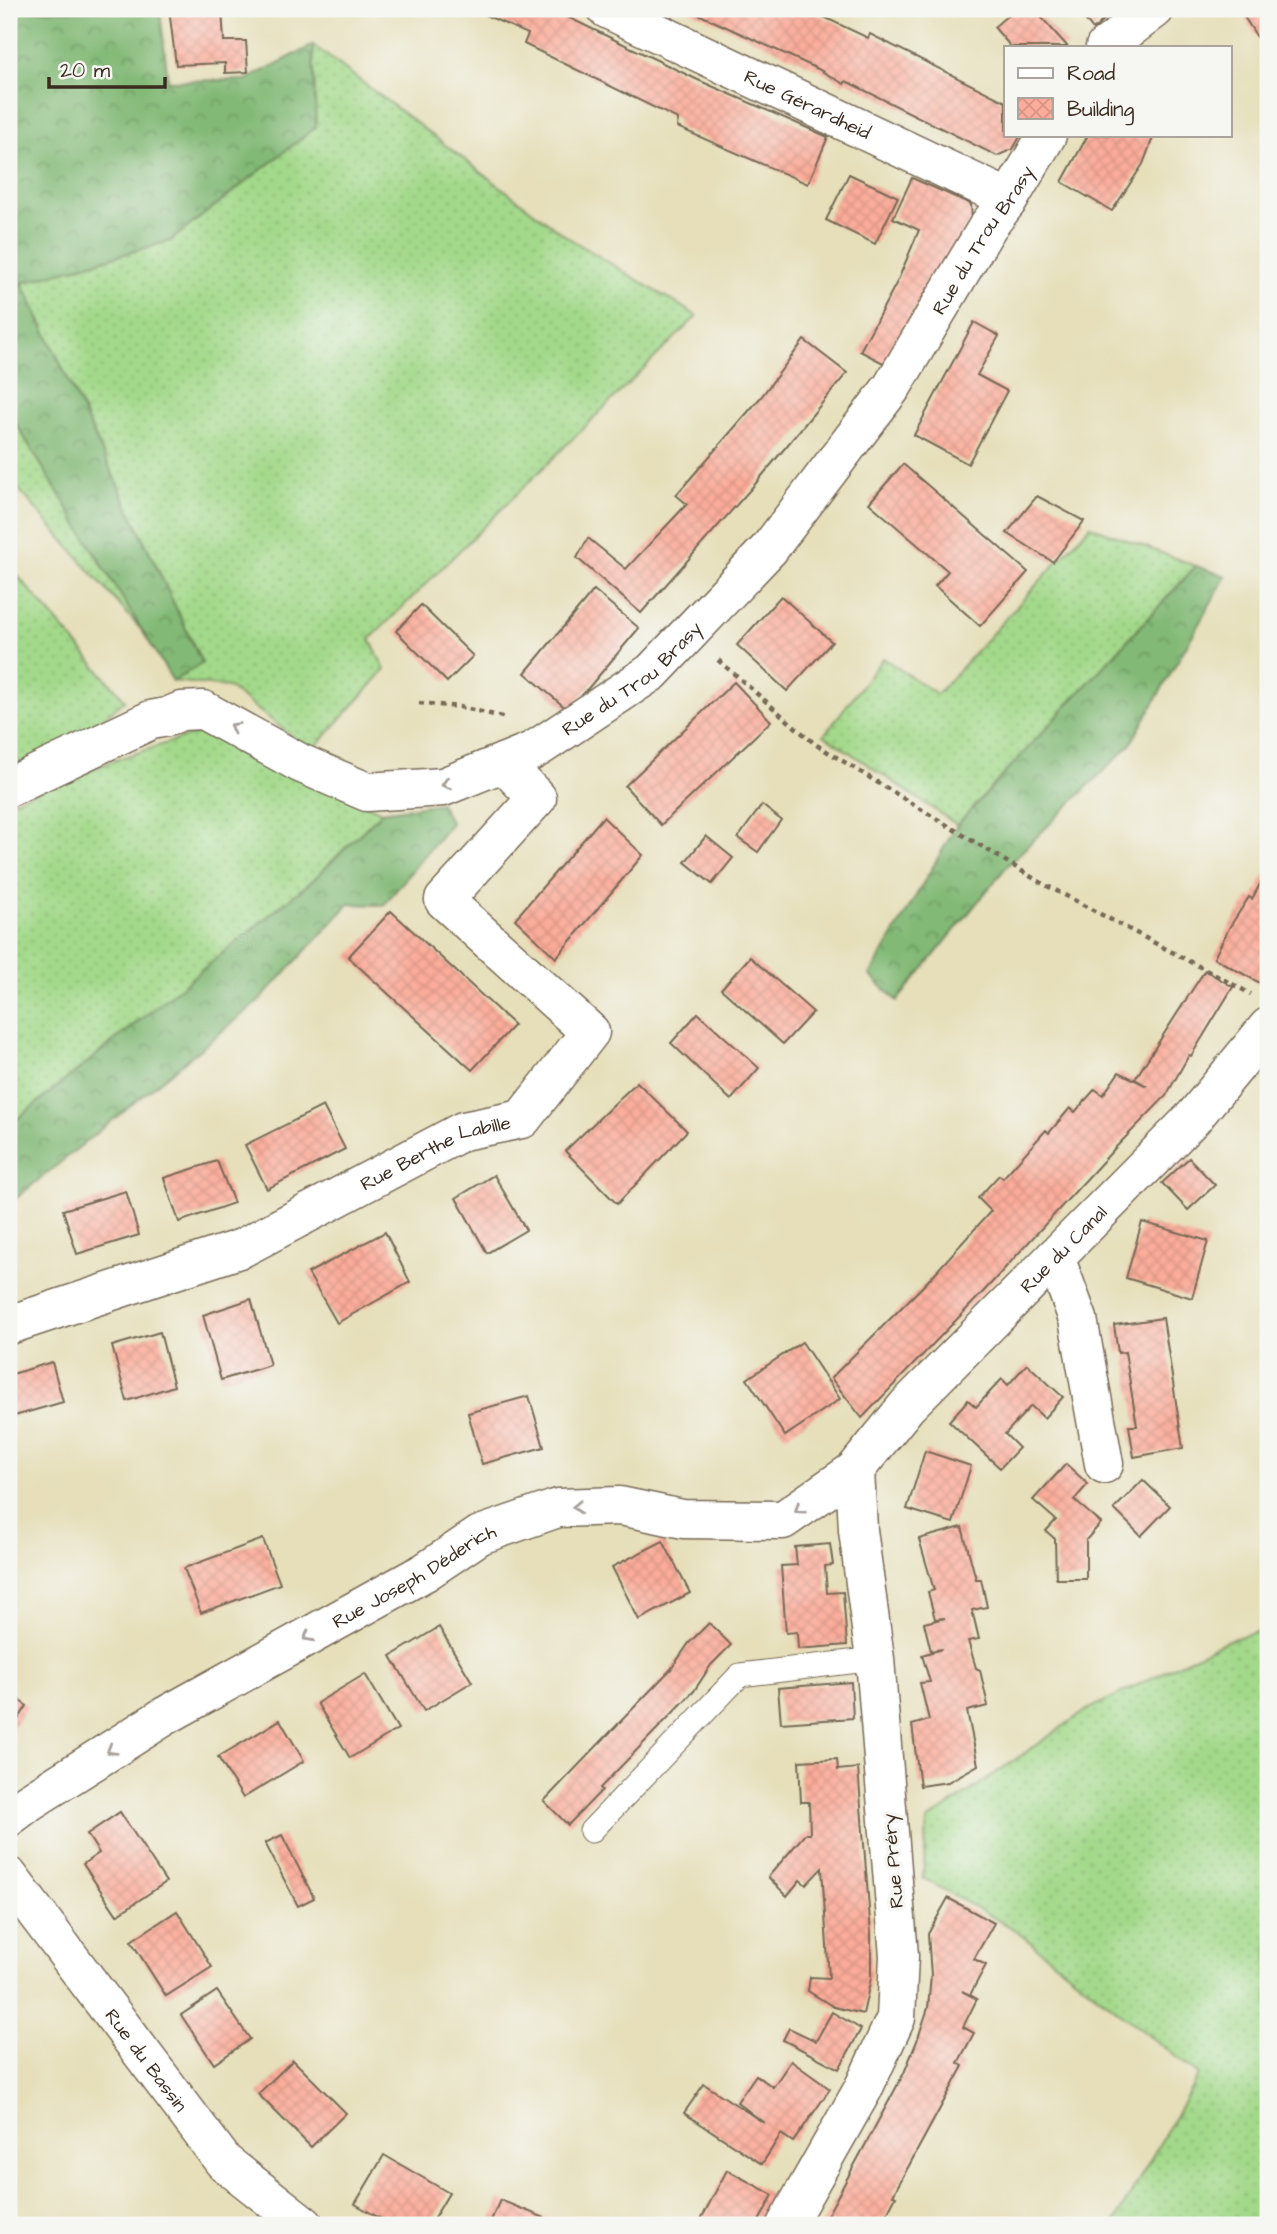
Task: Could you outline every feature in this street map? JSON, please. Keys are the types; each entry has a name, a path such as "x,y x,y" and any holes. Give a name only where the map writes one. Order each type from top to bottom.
{"street":[{"name":"Rue Gérardheid","path":"607,9 1009,200"},
{"path":"1106,46 1155,9"},
{"name":"Rue du Trou Brasy","path":"9,787 151,720 167,718 181,711 203,710 300,763 367,792 443,787 517,757 652,672 769,549 892,387 988,226 1009,200 1046,136"},
{"name":"Rue Berthe Labille","path":"9,1325 242,1248 463,1131 522,1119 590,1032 444,901 537,798 517,757"},
{"name":"Rue du Canal","path":"855,1470 908,1406 1194,1117 1261,1011"},
{"path":"1055,1257 1078,1319 1104,1464"},
{"name":"Rue Préry","path":"786,2225 863,2089 896,2018 899,1956 875,1659 858,1530 855,1470"},
{"name":"Rue Joseph Déderich","path":"9,1817 165,1716 425,1572 480,1535 558,1508 620,1506 684,1518 783,1520 855,1470"},
{"name":"Rue du Bassin","path":"9,1877 224,2162 304,2225"}],"lane":[{"path":"591,1831 740,1675 875,1659"}],"path":[{"path":"688,634 815,744 1038,881 1261,1011"},
{"path":"419,703 460,706 513,720 517,757"}],"green space":[{"path":"9,10 160,11 168,81 246,80 313,45 316,127 170,241 22,283 202,663 173,681 9,412"},
{"path":"313,45 567,237 697,316 370,639 385,670 312,751 228,687 173,681 202,663 22,282 170,241 315,127"},
{"path":"9,412 144,633 9,478"},
{"path":"1090,526 1196,566 957,825 824,735 883,658 937,694"},
{"path":"9,566 125,700 73,744 9,769"},
{"path":"1196,566 1226,576 1130,745 1007,866 897,1001 870,975 957,825"},
{"path":"204,731 382,812 313,880 9,1126 9,802 118,759"},
{"path":"440,803 451,823 384,905 349,904 258,1002 9,1204 9,1126 313,880 382,812"},
{"path":"1268,1628 1268,2225 1113,2225 1199,2075 1012,1928 923,1878 927,1821 1085,1711 1226,1641"}],"building":[{"path":"169,9 222,9 224,41 246,41 248,72 225,73 225,63 176,65"},
{"path":"472,9 551,9 698,80 828,137 808,184 677,127 678,119 524,44 528,34"},
{"path":"687,9 807,9 868,38 870,34 1004,101 1004,136 1020,136 1013,149 997,156 846,81 844,84 818,69"},
{"path":"1015,9 1034,9 1067,46 1010,46 994,27"},
{"path":"1077,9 1115,9 1093,30"},
{"path":"1239,9 1268,9 1268,31 1257,37"},
{"path":"1087,136 1154,136 1143,164 1112,211 1062,182"},
{"path":"849,174 898,197 875,244 826,220"},
{"path":"912,178 971,204 972,218 964,236 926,291 885,364 860,351 898,280 919,230 893,218"},
{"path":"974,322 999,336 977,375 1007,391 968,464 914,435"},
{"path":"804,340 847,373 756,483 641,613 577,558 588,538 626,569 687,504 676,495 761,397"},
{"path":"903,464 1028,572 980,626 935,586 948,571 869,503"},
{"path":"1037,496 1084,521 1053,562 1007,533"},
{"path":"594,590 639,628 569,711 525,673"},
{"path":"781,596 832,642 787,691 737,645"},
{"path":"421,605 473,656 447,682 396,631"},
{"path":"734,682 771,721 661,825 625,786"},
{"path":"762,805 781,820 758,852 738,838"},
{"path":"603,817 643,855 556,958 515,919"},
{"path":"706,836 733,858 712,884 685,862"},
{"path":"1268,869 1268,966 1260,983 1214,958 1229,928 1249,897 1252,899"},
{"path":"391,911 514,1025 472,1070 348,957"},
{"path":"750,957 813,1012 783,1044 721,989"},
{"path":"1205,970 1233,987 1166,1096 862,1418 831,1378 926,1283 991,1211 978,1198 999,1175 1003,1178 1046,1130 1049,1133 1070,1108 1075,1112 1095,1089 1103,1095 1119,1072 1147,1086 1135,1079"},
{"path":"698,1013 759,1068 731,1100 671,1043"},
{"path":"637,1082 687,1131 617,1204 565,1151"},
{"path":"323,1106 345,1149 267,1189 245,1145"},
{"path":"1189,1158 1215,1185 1188,1210 1162,1183"},
{"path":"217,1161 234,1203 179,1222 164,1178"},
{"path":"494,1175 526,1230 487,1253 456,1198"},
{"path":"126,1191 139,1235 77,1254 63,1210"},
{"path":"1142,1222 1208,1241 1192,1298 1126,1278"},
{"path":"385,1232 410,1282 337,1323 308,1273"},
{"path":"251,1299 270,1365 221,1380 203,1315"},
{"path":"1163,1318 1183,1448 1134,1457 1129,1426 1137,1426 1125,1352 1118,1353 1114,1325"},
{"path":"160,1332 174,1386 127,1401 112,1346"},
{"path":"802,1342 840,1399 785,1436 747,1379"},
{"path":"52,1362 63,1402 11,1417 9,1375"},
{"path":"1027,1364 1063,1397 1044,1418 1031,1406 1005,1434 1019,1448 1000,1468 949,1421 968,1400 976,1407 1002,1379 1008,1385"},
{"path":"529,1396 544,1447 482,1464 468,1413"},
{"path":"925,1451 971,1466 953,1523 907,1509"},
{"path":"1066,1464 1088,1484 1074,1500 1101,1523 1086,1540 1086,1579 1056,1579 1055,1539 1046,1531 1056,1520 1033,1500"},
{"path":"1143,1480 1170,1506 1141,1536 1114,1509"},
{"path":"962,1527 976,1579 981,1579 987,1607 972,1610 979,1639 968,1641 976,1668 980,1670 988,1706 967,1711 978,1765 948,1782 920,1786 912,1725 929,1720 920,1683 930,1682 922,1655 942,1649 931,1651 924,1623 945,1618 935,1619 928,1592 934,1590 919,1539"},
{"path":"263,1539 280,1584 201,1613 184,1568"},
{"path":"663,1541 690,1593 639,1620 612,1567"},
{"path":"830,1544 833,1565 825,1566 827,1593 843,1592 847,1645 798,1649 797,1632 786,1633 781,1566 797,1565 795,1547"},
{"path":"709,1623 731,1645 711,1665 694,1691 568,1825 544,1801 671,1669 689,1643"},
{"path":"439,1627 472,1682 424,1711 391,1656"},
{"path":"365,1674 398,1729 350,1758 317,1703"},
{"path":"851,1682 853,1718 781,1723 778,1688"},
{"path":"9,1693 27,1706 9,1733"},
{"path":"280,1720 304,1761 243,1798 218,1757"},
{"path":"837,1759 838,1770 858,1768 871,1934 871,1978 863,2014 834,2007 808,1991 810,1977 829,1978 822,1868 806,1885 800,1880 787,1896 768,1877 805,1834 810,1834 809,1802 801,1802 799,1761"},
{"path":"120,1812 166,1882 117,1915 83,1864 99,1853 87,1834"},
{"path":"282,1835 314,1898 298,1906 265,1843"},
{"path":"948,1898 994,1923 974,1959 986,1965 970,1995 962,1991 977,1999 963,2027 974,2033 958,2063 963,2066 893,2195 896,2196 881,2225 822,2225 904,2073 917,2041 928,2008 931,1975 928,1934"},
{"path":"177,1911 212,1967 166,1996 131,1941"},
{"path":"217,1991 250,2039 214,2064 181,2015"},
{"path":"832,2012 861,2029 839,2069 783,2040 789,2028 816,2041"},
{"path":"293,2060 346,2113 311,2147 258,2094"},
{"path":"791,2061 830,2089 793,2142 781,2134 762,2164 684,2113 704,2084 764,2123 737,2102 756,2075 773,2087"},
{"path":"384,2155 449,2193 430,2225 392,2225 355,2204"},
{"path":"727,2170 773,2195 757,2225 698,2225"},
{"path":"500,2200 562,2225 489,2225"}]}
